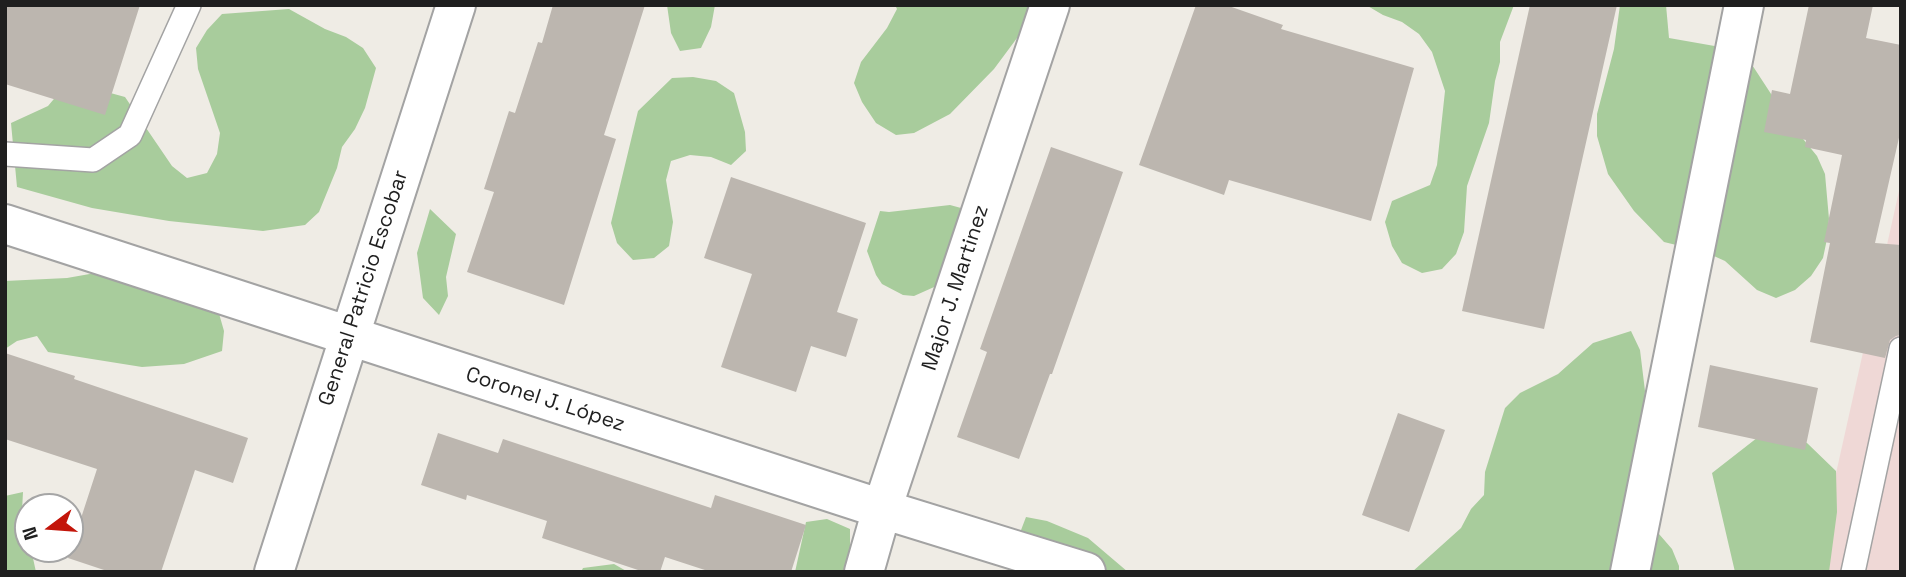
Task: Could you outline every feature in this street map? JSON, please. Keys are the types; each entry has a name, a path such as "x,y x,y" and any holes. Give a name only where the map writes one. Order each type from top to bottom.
{"street":[{"name":"General Patricio Escobar","path":"274,572 456,5"},
{"name":"Major J. Martinez","path":"864,572 882,509 1050,5"},
{"path":"1630,572 1744,5"},
{"name":"Coronel J. López","path":"5,224 882,509 1086,572"}],"lane":[{"path":"5,154 93,160 131,135 190,5"},
{"path":"1853,572 1901,349"}],"shaded area":[{"path":"1901,182 1901,572 1814,572"}],"green space":[{"path":"667,5 715,5 711,27 701,48 680,51 671,33"},
{"path":"895,5 1032,5 1020,34 994,69 950,114 914,133 896,135 876,123 862,102 854,83 861,62 887,28 897,9"},
{"path":"1366,5 1514,5 1500,42 1500,62 1489,123 1467,186 1464,232 1456,254 1442,269 1422,273 1402,263 1392,246 1385,222 1392,201 1430,185 1437,165 1445,91 1432,52 1419,34 1402,22"},
{"path":"1620,5 1666,5 1669,38 1743,51 1790,123 1817,156 1825,174 1829,219 1827,239 1823,258 1811,276 1795,290 1776,298 1757,290 1725,261 1705,252 1664,242 1634,211 1608,174 1597,136 1597,114 1614,49"},
{"path":"289,9 363,48 376,68 365,108 342,147 337,168 319,212 305,225 263,231 169,221 92,208 17,187 11,123 48,106 64,87 85,86 125,97 172,166 187,178 207,173 217,154 220,133 198,69 196,48 207,30 222,14"},
{"path":"693,77 716,81 734,93 745,132 746,151 731,165 711,157 690,155 671,161 666,180 673,222 669,246 654,258 633,260 617,243 611,223 638,111 672,78"},
{"path":"950,205 961,208 967,217 961,275 914,296 903,295 882,284 867,251 880,211"},
{"path":"430,209 456,234 446,277 448,296 439,315 423,298 417,253"},
{"path":"135,266 218,310 224,331 222,351 184,364 142,367 48,352 37,336 17,341 5,349 5,281 67,278"},
{"path":"1631,331 1640,350 1645,391 1638,528 1659,534 1672,549 1679,572 1412,572 1461,528 1471,509 1484,495 1485,472 1505,408 1520,393 1558,374 1593,343"},
{"path":"1771,427 1807,443 1836,471 1837,512 1829,572 1735,572 1712,473"},
{"path":"14,494 14,563 34,563 36,572 5,572 5,496"},
{"path":"1026,517 1047,521 1088,538 1128,572 1024,572 1010,559"},
{"path":"827,519 850,529 850,572 795,572 806,522"},
{"path":"614,564 628,572 581,572 583,568"}],"building":[{"path":"5,5 140,5 105,115 5,84"},
{"path":"553,5 645,5 604,135 616,139 564,305 467,272 494,192 484,189 509,111 515,113 538,42 542,43"},
{"path":"1196,5 1226,5 1283,25 1281,29 1414,68 1371,221 1229,180 1224,195 1139,165"},
{"path":"1530,5 1617,5 1544,329 1462,311"},
{"path":"1809,5 1873,5 1866,38 1901,45 1901,129 1875,243 1901,245 1901,335 1890,340 1885,358 1810,342 1830,243 1824,242 1842,155 1805,147 1806,140 1764,132 1772,90 1790,94"},
{"path":"1051,147 1123,172 1019,459 957,437 987,352 980,349"},
{"path":"731,177 866,223 837,312 858,319 846,357 811,346 796,392 721,367 752,274 704,258"},
{"path":"5,353 248,438 233,483 195,470 161,572 110,572 83,563 84,509 97,469 5,439"},
{"path":"1710,365 1818,388 1805,450 1698,427"},
{"path":"1398,413 1445,430 1409,532 1362,515"},
{"path":"438,433 498,453 503,439 711,508 715,495 806,525 791,572 711,572 665,557 660,572 644,572 542,538 547,521 467,495 466,500 421,485"}]}
